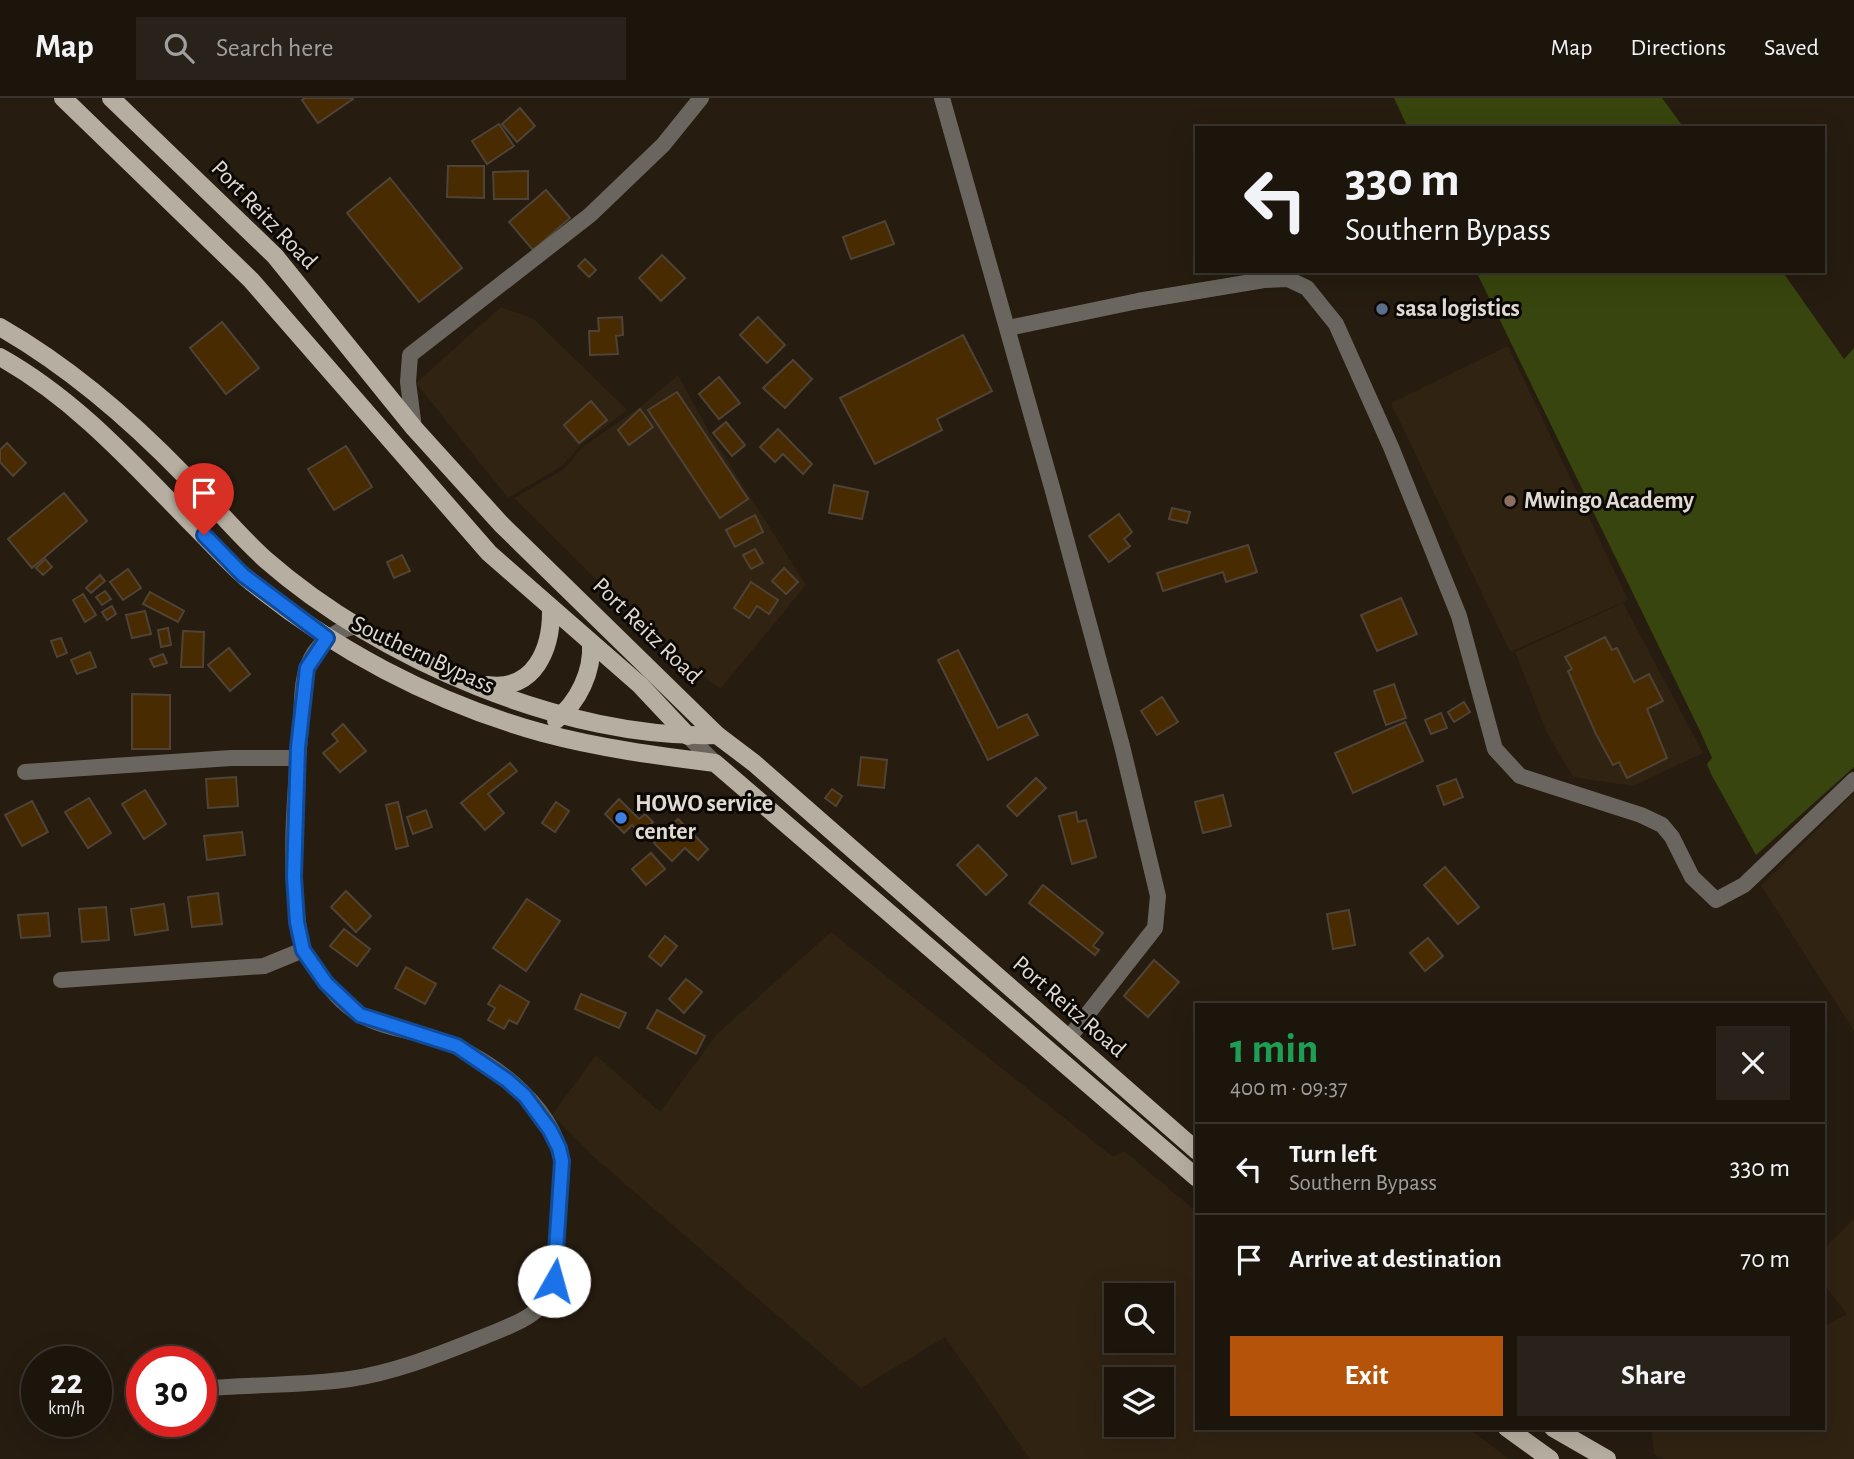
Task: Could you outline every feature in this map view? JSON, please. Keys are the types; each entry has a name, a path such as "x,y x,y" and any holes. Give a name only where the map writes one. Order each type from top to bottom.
{"main road":[{"name":"Port Reitz Road","path":"63,98 251,280 489,553 640,685 688,736"},
{"name":"Port Reitz Road","path":"111,98 275,256 414,428 501,524 717,735 764,772 1195,1149"},
{"name":"Southern Bypass","path":"0,327 40,350 106,402 183,473 266,560 357,626 404,654 470,683 562,715 688,736 717,735"},
{"name":"Southern Bypass","path":"0,357 30,373 87,417 243,575 327,638 391,673 542,732 647,754 715,763"},
{"path":"470,683 501,687 530,674 545,654 552,631 551,608"},
{"path":"542,732 562,715 580,690 590,666 591,643"},
{"path":"715,763 1195,1176"},
{"path":"1510,1430 1550,1459"},
{"path":"1556,1430 1606,1459"}],"street":[{"path":"414,428 408,382 410,355 590,215 663,145 701,98"},
{"path":"942,98 1009,328 1122,746 1158,896 1155,928 1068,1039"},
{"path":"1009,328 1252,282 1288,279 1307,288 1336,324 1386,435 1459,616 1496,749 1520,776 1641,815 1662,825 1672,837 1692,877 1716,900 1744,886 1854,780"},
{"path":"217,1388 351,1379 439,1356 520,1323 538,1311 549,1298 554,1281 562,1161 559,1148 541,1115 507,1080 457,1046 360,1015 326,983 303,950 297,922 294,877 298,758 307,668 327,638 338,629 357,626"},
{"name":"Port Reitz Road","path":"688,736 715,763"},
{"path":"25,772 232,758 298,758"},
{"path":"61,980 264,966 303,950"}],"shaded area":[{"path":"501,307 534,319 627,410 581,445 562,466 508,498 416,383"},
{"name":"Mwingo Academy","path":"1508,346 1628,600 1510,652 1391,403"},
{"path":"678,375 708,430 806,585 720,689 664,647 514,498 564,469 584,446 643,405"},
{"path":"1623,603 1703,753 1633,786 1573,777 1547,733 1515,652"},
{"path":"1854,793 1854,1031 1761,886"},
{"path":"831,932 1113,1157 1124,1151 1195,1210 1195,1430 1471,1430 1509,1459 1030,1459 945,1337 861,1388 593,1156 552,1115 596,1055 660,1112 716,1035"},
{"path":"1854,1219 1854,1459 1664,1459 1654,1454 1651,1430 1825,1430 1825,1326 1847,1314 1825,1285 1825,1248"}],"green space":[{"path":"1394,98 1662,98 1683,126 1407,126"},
{"path":"1477,273 1783,273 1844,359 1854,348 1854,767 1756,855 1711,774 1707,764 1712,758"}],"building":[{"path":"353,99 318,123 302,100"},
{"path":"520,108 535,126 517,142 502,124"},
{"path":"499,124 514,146 487,164 472,141"},
{"path":"448,166 484,166 484,198 447,197"},
{"path":"528,171 528,199 494,199 493,172"},
{"path":"390,178 462,268 419,302 347,213"},
{"path":"546,190 570,218 533,250 509,222"},
{"path":"885,221 894,244 851,259 843,237"},
{"path":"662,255 685,278 661,301 639,278"},
{"path":"585,259 596,270 589,277 578,266"},
{"path":"622,317 623,335 616,336 618,354 590,355 589,331 599,331 598,318"},
{"path":"758,317 785,345 767,363 740,335"},
{"path":"222,322 259,368 226,394 190,348"},
{"path":"963,335 992,391 937,419 942,430 875,464 840,398"},
{"path":"793,360 812,379 785,408 763,388"},
{"path":"719,377 740,403 719,419 699,394"},
{"path":"677,392 748,499 720,518 648,410"},
{"path":"591,401 607,420 579,443 564,425"},
{"path":"640,409 653,427 629,445 618,430"},
{"path":"726,422 745,445 732,456 713,433"},
{"path":"778,429 812,464 803,474 783,454 775,462 760,447"},
{"path":"7,443 26,463 13,476 0,462 0,450"},
{"path":"346,446 372,487 334,510 308,469"},
{"path":"834,485 868,492 862,519 829,513"},
{"path":"64,493 87,521 32,568 8,539"},
{"path":"1172,508 1190,512 1187,523 1169,519"},
{"path":"1119,514 1132,532 1124,539 1130,546 1109,562 1089,536"},
{"path":"755,515 763,532 735,547 726,530"},
{"path":"1248,545 1257,572 1226,582 1223,572 1163,591 1157,573"},
{"path":"755,549 763,563 751,569 743,555"},
{"path":"402,555 410,571 394,578 387,562"},
{"path":"45,559 52,567 43,575 36,568"},
{"path":"784,568 798,582 786,594 772,581"},
{"path":"128,569 141,588 123,600 110,582"},
{"path":"100,575 105,581 91,593 86,588"},
{"path":"751,582 778,600 769,614 757,606 749,618 734,608"},
{"path":"105,591 111,599 102,605 96,597"},
{"path":"150,592 184,611 178,622 143,604"},
{"path":"83,594 96,615 85,622 73,600"},
{"path":"1401,598 1417,634 1377,651 1361,615"},
{"path":"112,606 116,614 107,620 102,612"},
{"path":"145,611 151,634 132,638 126,615"},
{"path":"168,628 171,645 161,647 158,630"},
{"path":"183,631 204,632 203,667 181,667"},
{"path":"1605,637 1612,650 1617,648 1634,682 1649,674 1663,701 1647,709 1667,758 1627,778 1619,762 1613,765 1596,734 1568,671 1572,669 1565,657"},
{"path":"61,638 67,653 57,657 51,641"},
{"path":"229,648 250,674 230,691 208,665"},
{"path":"958,650 998,728 1027,714 1038,735 988,760 938,660"},
{"path":"90,652 96,667 77,674 71,660"},
{"path":"163,654 167,663 154,667 150,659"},
{"path":"1394,684 1406,718 1386,725 1374,691"},
{"path":"132,694 170,695 170,749 132,749"},
{"path":"1162,697 1178,722 1157,735 1141,711"},
{"path":"1464,702 1470,712 1454,722 1448,712"},
{"path":"1441,713 1447,728 1431,734 1425,720"},
{"path":"1405,722 1423,761 1353,793 1335,753"},
{"path":"343,724 366,751 340,772 323,753 338,741 332,734"},
{"path":"861,757 887,760 884,788 858,785"},
{"path":"510,763 517,771 488,794 504,813 485,830 461,803"},
{"path":"236,777 238,806 208,808 206,779"},
{"path":"1036,778 1046,788 1017,816 1007,806"},
{"path":"1456,779 1463,797 1444,805 1437,786"},
{"path":"832,789 842,796 836,806 825,798"},
{"path":"145,790 166,824 144,839 122,804"},
{"path":"1223,795 1231,826 1203,833 1195,802"},
{"path":"89,798 111,833 88,848 65,812"},
{"path":"619,799 639,819 645,814 653,822 641,834 632,825 624,833 605,814"},
{"path":"32,801 48,832 22,846 5,815"},
{"path":"398,802 408,846 396,849 386,805"},
{"path":"556,802 569,811 555,832 542,823"},
{"path":"426,810 432,827 413,834 407,817"},
{"path":"1076,812 1078,822 1086,820 1096,857 1072,864 1059,816"},
{"path":"678,819 708,849 698,860 685,848 672,861 654,843"},
{"path":"242,832 245,855 207,860 204,836"},
{"path":"978,845 1007,875 986,895 957,865"},
{"path":"651,853 665,869 646,885 632,869"},
{"path":"1445,867 1479,907 1458,924 1424,885"},
{"path":"1043,885 1103,933 1093,946 1099,950 1095,955 1029,903"},
{"path":"346,891 371,916 356,932 331,907"},
{"path":"218,893 222,924 192,927 188,897"},
{"path":"527,899 560,921 526,971 493,948"},
{"path":"164,904 168,930 135,935 131,909"},
{"path":"106,907 109,940 82,942 79,909"},
{"path":"1349,910 1355,945 1333,949 1327,914"},
{"path":"48,913 50,936 21,938 18,915"},
{"path":"344,929 370,949 357,966 330,946"},
{"path":"665,936 677,946 661,966 649,956"},
{"path":"1428,938 1443,956 1425,971 1410,953"},
{"path":"1154,960 1179,982 1148,1017 1124,996"},
{"path":"406,967 436,984 425,1004 395,988"},
{"path":"686,979 702,992 684,1013 669,999"},
{"path":"500,985 529,1002 517,1024 509,1020 504,1029 488,1020 495,1008 488,1004"},
{"path":"581,994 626,1013 619,1028 575,1009"},
{"path":"657,1010 705,1036 696,1054 647,1028"}],"place":[{"name":"sasa logistics","path":"1382,309"},
{"name":"Mwingo Academy","path":"1510,501"},
{"name":"HOWO service center","path":"621,818"}],"route":[{"path":"204,535 243,575 327,638 307,668 298,748 294,877 297,922 303,950 326,983 345,1004 360,1015 379,1024 457,1046 486,1063 507,1080 541,1115 559,1148 562,1161 558,1254 554,1281"}]}
